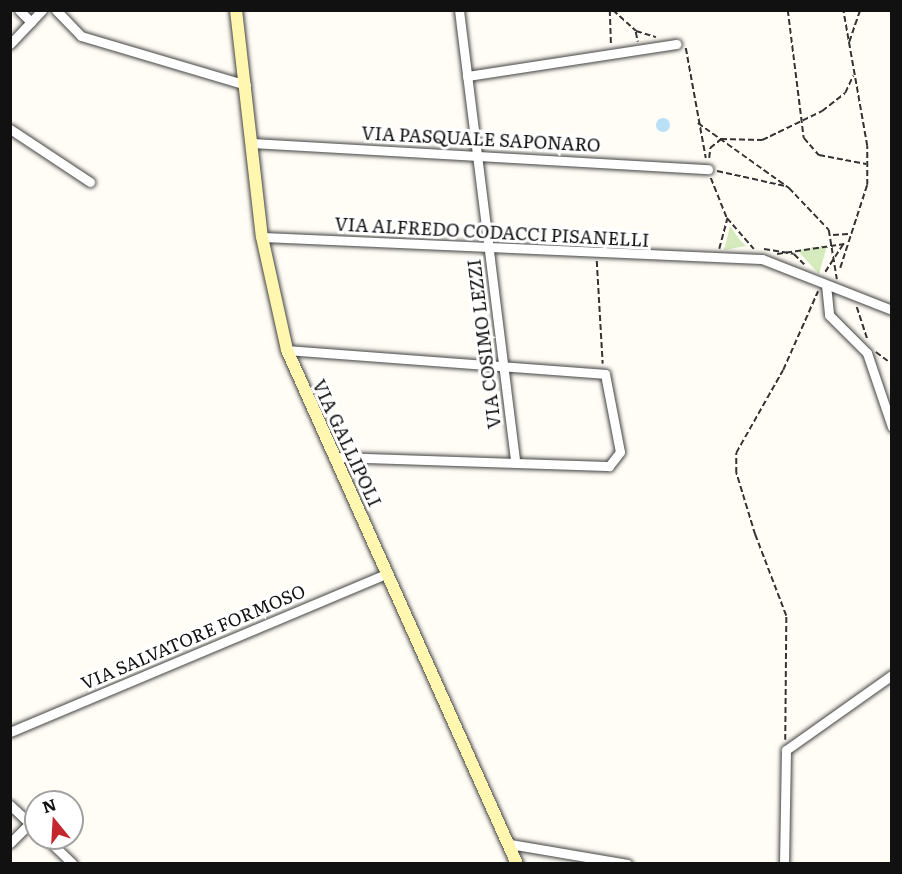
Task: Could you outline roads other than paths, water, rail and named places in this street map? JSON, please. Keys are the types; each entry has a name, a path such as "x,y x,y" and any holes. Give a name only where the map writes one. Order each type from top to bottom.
{"main road":[{"name":"VIA GALLIPOLI","path":"236,10 262,237 287,350 517,864"}],"street":[{"path":"19,10 31,22"},
{"path":"10,44 42,10"},
{"path":"56,10 81,36 246,85"},
{"name":"VIA COSIMO LEZZI","path":"459,10 515,459"},
{"path":"467,75 677,44"},
{"path":"10,129 90,182"},
{"name":"VIA PASQUALE SAPONARO","path":"252,142 708,169"},
{"name":"VIA ALFREDO CODACCI PISANELLI","path":"262,237 597,255 762,259 826,285"},
{"path":"891,310 826,285 829,315 867,353 891,427"},
{"path":"287,350 605,374 620,452 617,462 333,457"},
{"name":"VIA SALVATORE FORMOSO","path":"10,732 388,573"},
{"path":"783,864 786,750 891,675"},
{"path":"10,805 24,818"},
{"path":"10,843 24,833"},
{"path":"510,844 627,864"},
{"path":"58,850 73,864"}],"water":[{"path":"663,118 668,120 670,125 668,130 663,132 658,130 656,125 658,120"}]}
